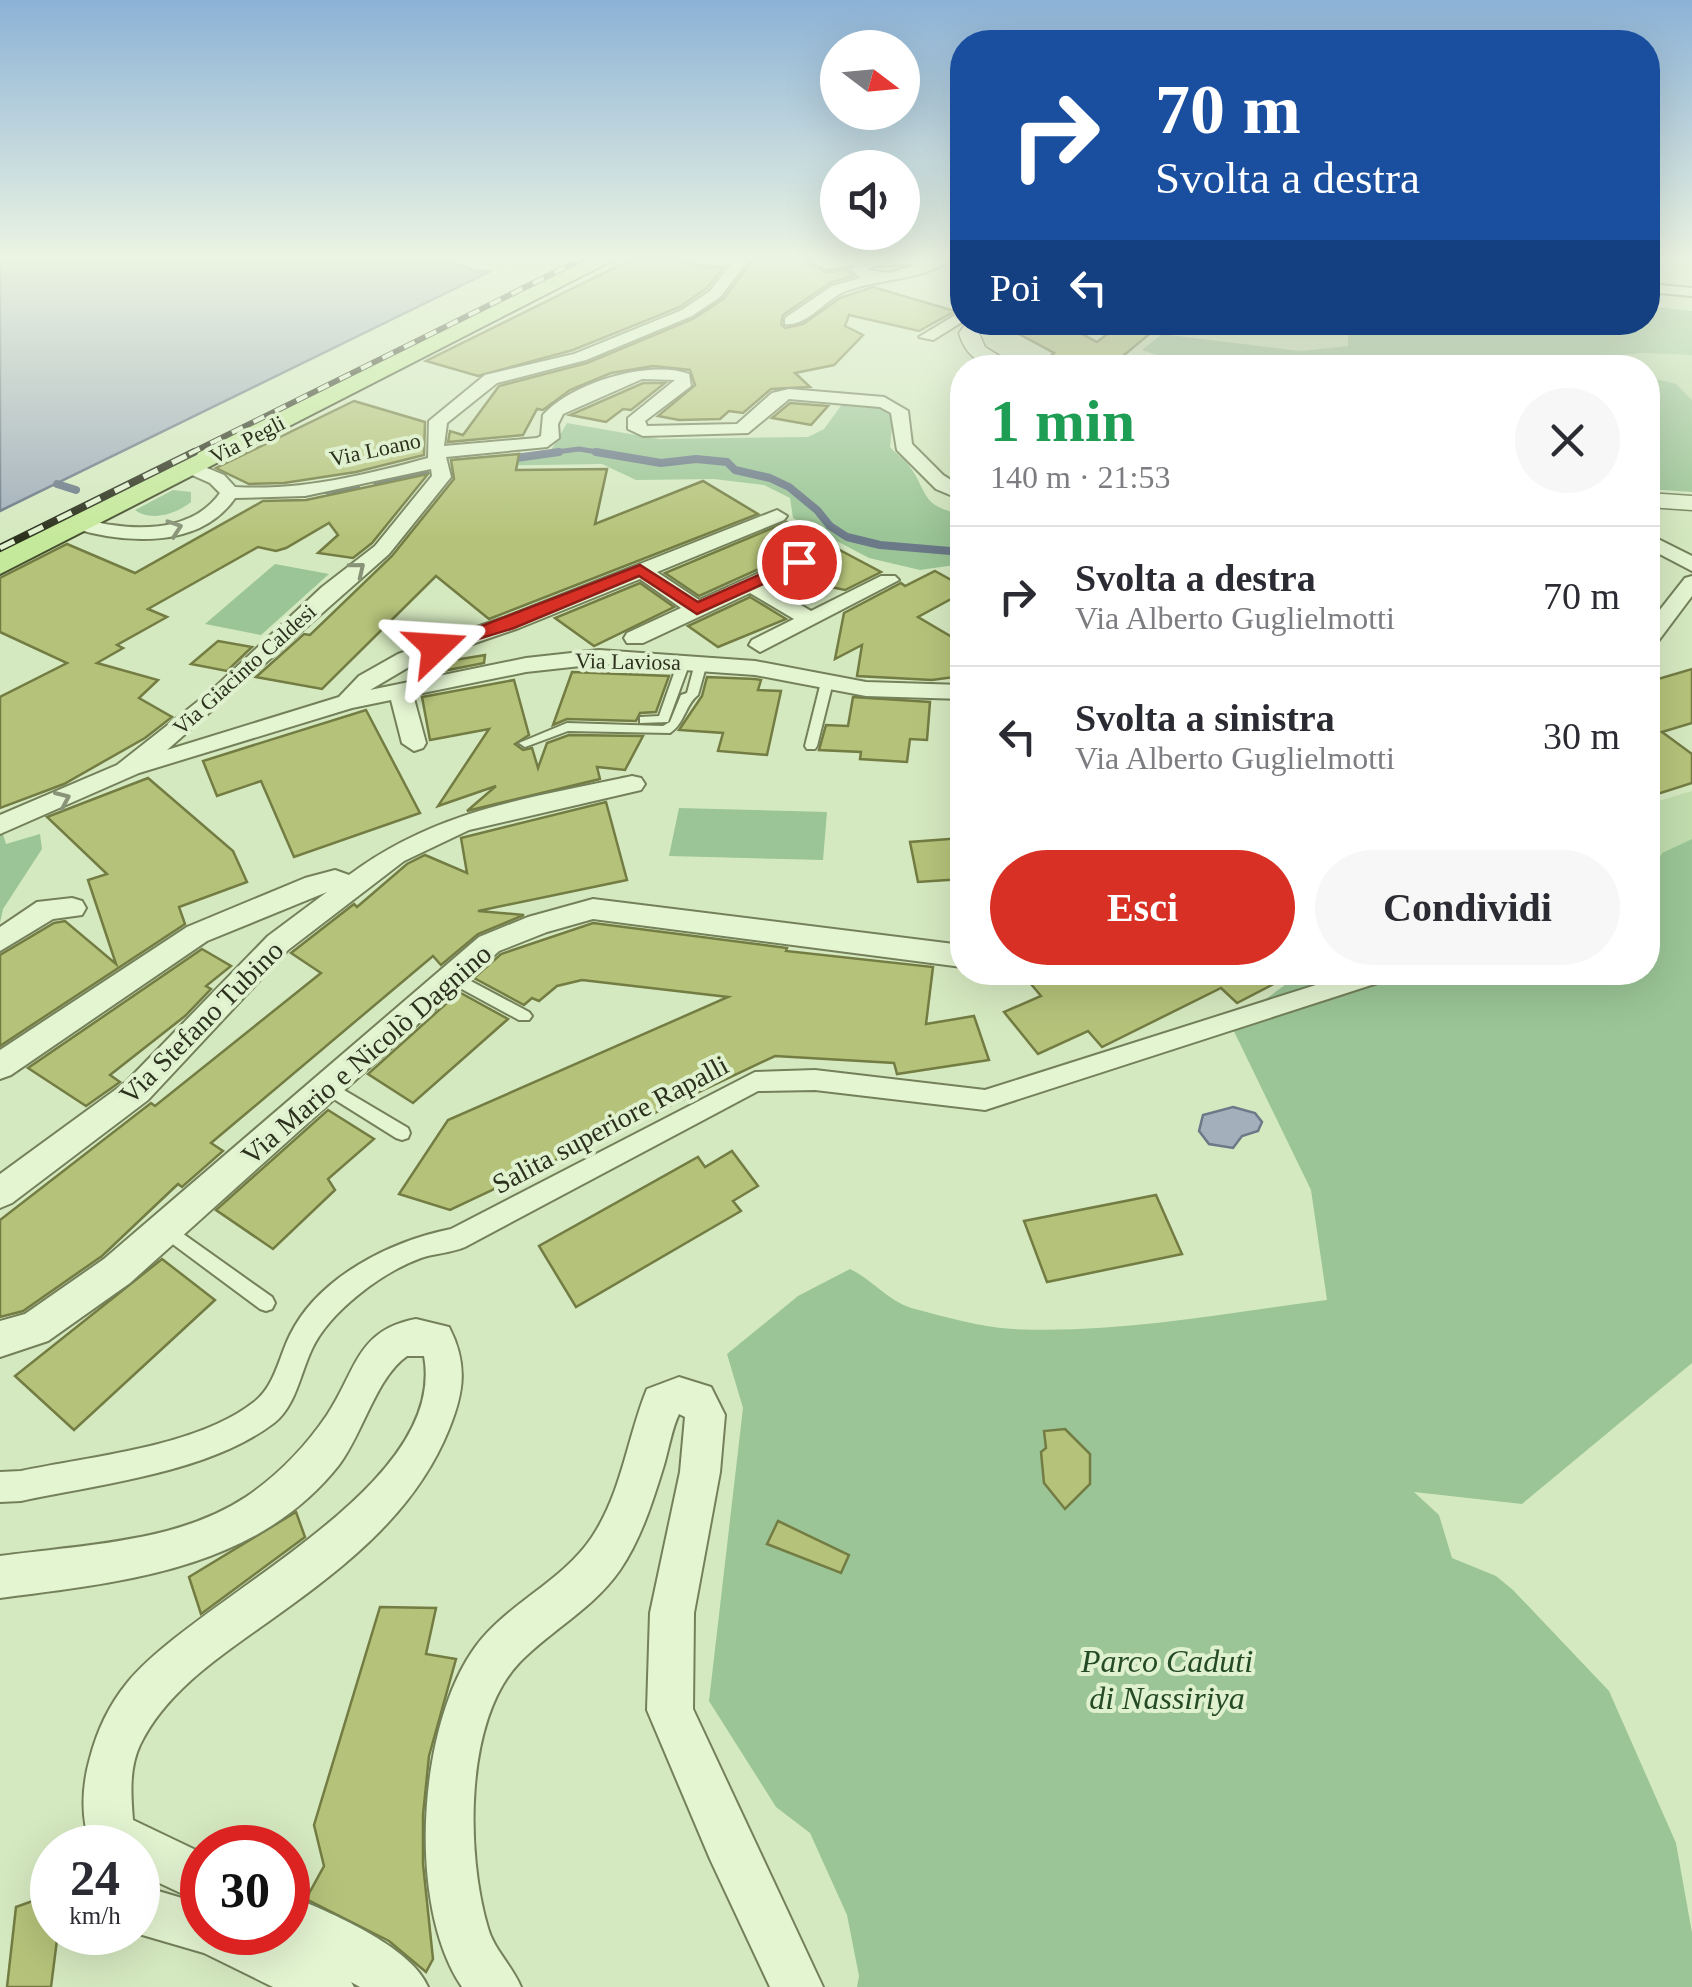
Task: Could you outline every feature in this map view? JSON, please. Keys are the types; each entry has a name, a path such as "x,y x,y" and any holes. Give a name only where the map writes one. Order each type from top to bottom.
{"main road":[{"name":"Via Pegli","path":"0,564 416,353"}],"street":[{"name":"Via Loano","path":"230,492 254,495 336,484 436,457 438,420 475,388 491,379 590,353"},
{"path":"436,457 541,444 550,438 553,413 565,405 636,376 659,372 682,378 683,386 638,418 634,426 643,431 742,429 778,397 789,394 884,402 899,410 903,446 916,456 934,482 950,489"},
{"name":"Via Giacinto Caldesi","path":"0,825 126,771 219,696 330,592 382,550 442,477 436,457"},
{"path":"80,524 115,534 163,532 213,511 230,492 218,479 190,467"},
{"path":"1660,501 1692,504"},
{"path":"347,702 362,684 404,661 777,516"},
{"path":"1660,547 1692,565"},
{"path":"635,638 799,562"},
{"path":"640,570 697,609"},
{"path":"760,645 888,580"},
{"path":"1660,623 1692,582"},
{"path":"750,584 809,619"},
{"name":"Via Laviosa","path":"126,771 347,702 526,665 599,656 692,662 866,689 950,692"},
{"path":"400,691 414,742"},
{"name":"Via Stefano Tubino","path":"0,1193 137,1092 278,943 394,855 461,824 632,784"},
{"name":"Via Stefano Tubino","path":"0,1066 197,934 315,885 335,880 352,885"},
{"path":"0,941 47,909 72,908"},
{"name":"Via Mario e Nicolò Dagnino","path":"0,1340 36,1329 117,1271 488,944 538,924 593,909 950,954"},
{"name":"Salita superiore Rapalli","path":"0,1487 22,1486 220,1438 266,1412 283,1386 302,1336 326,1307 382,1267 412,1250 456,1239 754,1082 814,1080 985,1100 1344,985"},
{"path":"0,1577 159,1554 234,1526 284,1495 322,1456 383,1350 399,1339 417,1334 436,1340 445,1355 446,1382 430,1430 402,1477 377,1507 327,1553 171,1666 124,1726 109,1762 104,1805 107,1825"},
{"path":"495,1987 473,1958 455,1888 452,1787 471,1693 493,1658 606,1555 630,1506 661,1402 684,1394 697,1400 704,1415 700,1472 672,1613 670,1710 796,1987"},
{"path":"310,1932 376,1967 402,1987"},
{"path":"262,1955 328,1987"}],"lane":[{"path":"636,720 664,719 692,662"},
{"path":"525,743 567,727 666,730 675,724 685,698 692,695 692,662"},
{"path":"811,746 827,682"},
{"path":"452,977 524,1016"},
{"path":"327,1086 402,1133"},
{"path":"165,1229 266,1303"}],"green space":[{"path":"1150,353 1692,353 1692,355"},
{"path":"1643,353 1692,355 1692,400 1676,384 1660,380 1660,355 1627,355"},
{"path":"1660,380 1676,384 1692,400 1692,492 1660,490"},
{"path":"843,403 889,410 893,418 890,447 907,463 931,502 950,511 950,566 920,570 869,558 793,518 790,498 764,485 714,479 636,480 602,464 477,466 480,458 551,450 567,423 659,439 808,437 824,429"},
{"path":"173,490 191,492 191,502 163,515 148,516 135,510"},
{"path":"275,564 329,574 261,635 205,624"},
{"path":"1692,791 1692,839 1660,857 1660,800"},
{"path":"679,808 827,812 823,860 669,856"},
{"path":"3,834 6,844 40,834 42,849 3,909 0,923 0,835"},
{"name":"Parco Caduti di Nassiriya","path":"1692,839 1692,1363 1522,1504 1414,1492 1439,1515 1452,1558 1496,1576 1513,1590 1609,1691 1676,1843 1692,1933 1692,1987 857,1987 859,1976 847,1915 810,1833 776,1807 709,1701 743,1408 727,1354 798,1296 850,1269 906,1306 1013,1329 1131,1325 1327,1300 1311,1190 1227,1017 1259,1004 1285,985 1660,985 1662,853"}],"shaded area":[{"path":"0,353 324,353 0,511"},
{"path":"1233,1107 1255,1113 1262,1122 1258,1131 1242,1136 1233,1148 1209,1144 1199,1131 1203,1115"}],"building":[{"path":"443,353 563,353 478,376 426,361"},
{"path":"612,353 846,353 834,365 795,373 810,387 771,389 743,413 729,411 720,419 658,416 695,385 690,370 653,366 611,373 570,390 543,410 537,409 523,435 448,442 450,431 463,435 499,386"},
{"path":"1053,353 1127,353 1052,355"},
{"path":"643,383 665,383 631,410 623,409 606,422 570,415"},
{"path":"354,401 425,422 424,455 356,472 284,483 249,484 216,468"},
{"path":"790,403 828,406 811,425 772,418"},
{"path":"519,454 516,470 607,469 595,524 703,481 758,514 489,619 436,576 322,689 256,677 304,634 310,635 392,556 454,479 451,460"},
{"path":"428,474 372,543 353,558 318,553 338,535 329,523 286,548 276,551 258,547 148,609 167,617 117,645 123,648 97,663 158,680 139,698 172,717 145,738 64,784 0,808 0,697 67,663 0,632 0,578 67,544 135,573 263,501 306,500"},
{"path":"787,522 881,572 845,590 807,582 802,601 775,585 809,568 813,562 806,554 790,555 699,596 665,573"},
{"path":"935,571 950,579 950,600 918,617 950,636 950,678 857,676 862,645 835,659 844,613 901,583 905,586"},
{"path":"640,583 674,607 594,646 555,618"},
{"path":"750,597 786,619 718,647 688,626"},
{"path":"218,641 252,647 227,671 191,664"},
{"path":"485,655 484,663 418,676 416,667"},
{"path":"1692,669 1692,723 1662,732 1692,754 1692,783 1660,793 1660,678"},
{"path":"572,672 669,676 656,712 640,713 636,721 567,719 553,725"},
{"path":"707,677 761,680 758,690 781,691 767,755 718,751 723,733 679,730 702,696"},
{"path":"514,680 529,735 515,744 523,750 532,748 538,768 547,743 569,735 643,736 625,770 597,767 600,779 467,811 496,786 438,806 489,729 430,740 422,697"},
{"path":"853,697 930,702 927,740 910,739 907,762 860,759 861,752 819,750 826,725 848,726"},
{"path":"366,710 420,813 294,857 261,781 217,796 203,761"},
{"path":"148,778 233,851 247,882 179,907 185,924 0,1046 0,955 54,923 65,921 116,964 88,880 107,874 47,817"},
{"path":"606,802 627,880 478,911 524,915 478,934 441,965 433,956 211,1143 223,1151 182,1187 178,1184 102,1256 23,1311 0,1317 0,1220 151,1103 155,1106 321,973 291,953 354,904 357,907 407,864 425,855 467,873 461,838"},
{"path":"950,839 950,880 918,882 910,842"},
{"path":"593,923 933,967 926,1024 974,1016 989,1060 897,1074 894,1063 775,1056 450,1210 399,1194 448,1120 728,997 582,980 557,986 539,1001 532,998 524,1005 474,978 501,954"},
{"path":"202,949 231,966 206,986 211,989 185,1016 110,1075 120,1082 86,1106 28,1068"},
{"path":"1032,985 1272,985 1237,1003 1221,988 1102,1047 1088,1031 1038,1054 1004,1012 1041,996"},
{"path":"459,992 508,1019 413,1103 368,1074"},
{"path":"328,1110 374,1139 328,1179 335,1190 273,1249 216,1210"},
{"path":"732,1151 758,1186 733,1201 741,1211 576,1307 539,1246 698,1157 705,1167"},
{"path":"1156,1195 1182,1254 1047,1282 1024,1221"},
{"path":"162,1259 215,1300 74,1430 15,1376"},
{"path":"1065,1429 1090,1454 1090,1484 1065,1509 1044,1483 1041,1452 1046,1448 1044,1431"},
{"path":"296,1512 305,1537 201,1614 189,1577"},
{"path":"778,1521 849,1555 841,1573 767,1544"},
{"path":"380,1607 436,1608 426,1654 456,1659 429,1756 423,1815 423,1864 433,1959 426,1972 389,1941 310,1901 310,1892 324,1866 314,1825"},
{"path":"30,1902 30,1955 55,1955 51,1987 7,1987 16,1907"}],"waterway":[{"path":"541,454 579,449 610,454"},
{"path":"509,459 559,452"},
{"path":"596,452 661,463 696,459 727,462 735,470 789,487 847,537 880,545 950,551"},
{"path":"377,482 425,472"},
{"path":"57,484 76,490"},
{"path":"327,490 356,487"}],"railway":[{"path":"189,454 393,353"},
{"path":"0,548 194,452"}],"route":[{"path":"436,647 473,632 508,624 640,570 697,609 799,562"}]}
